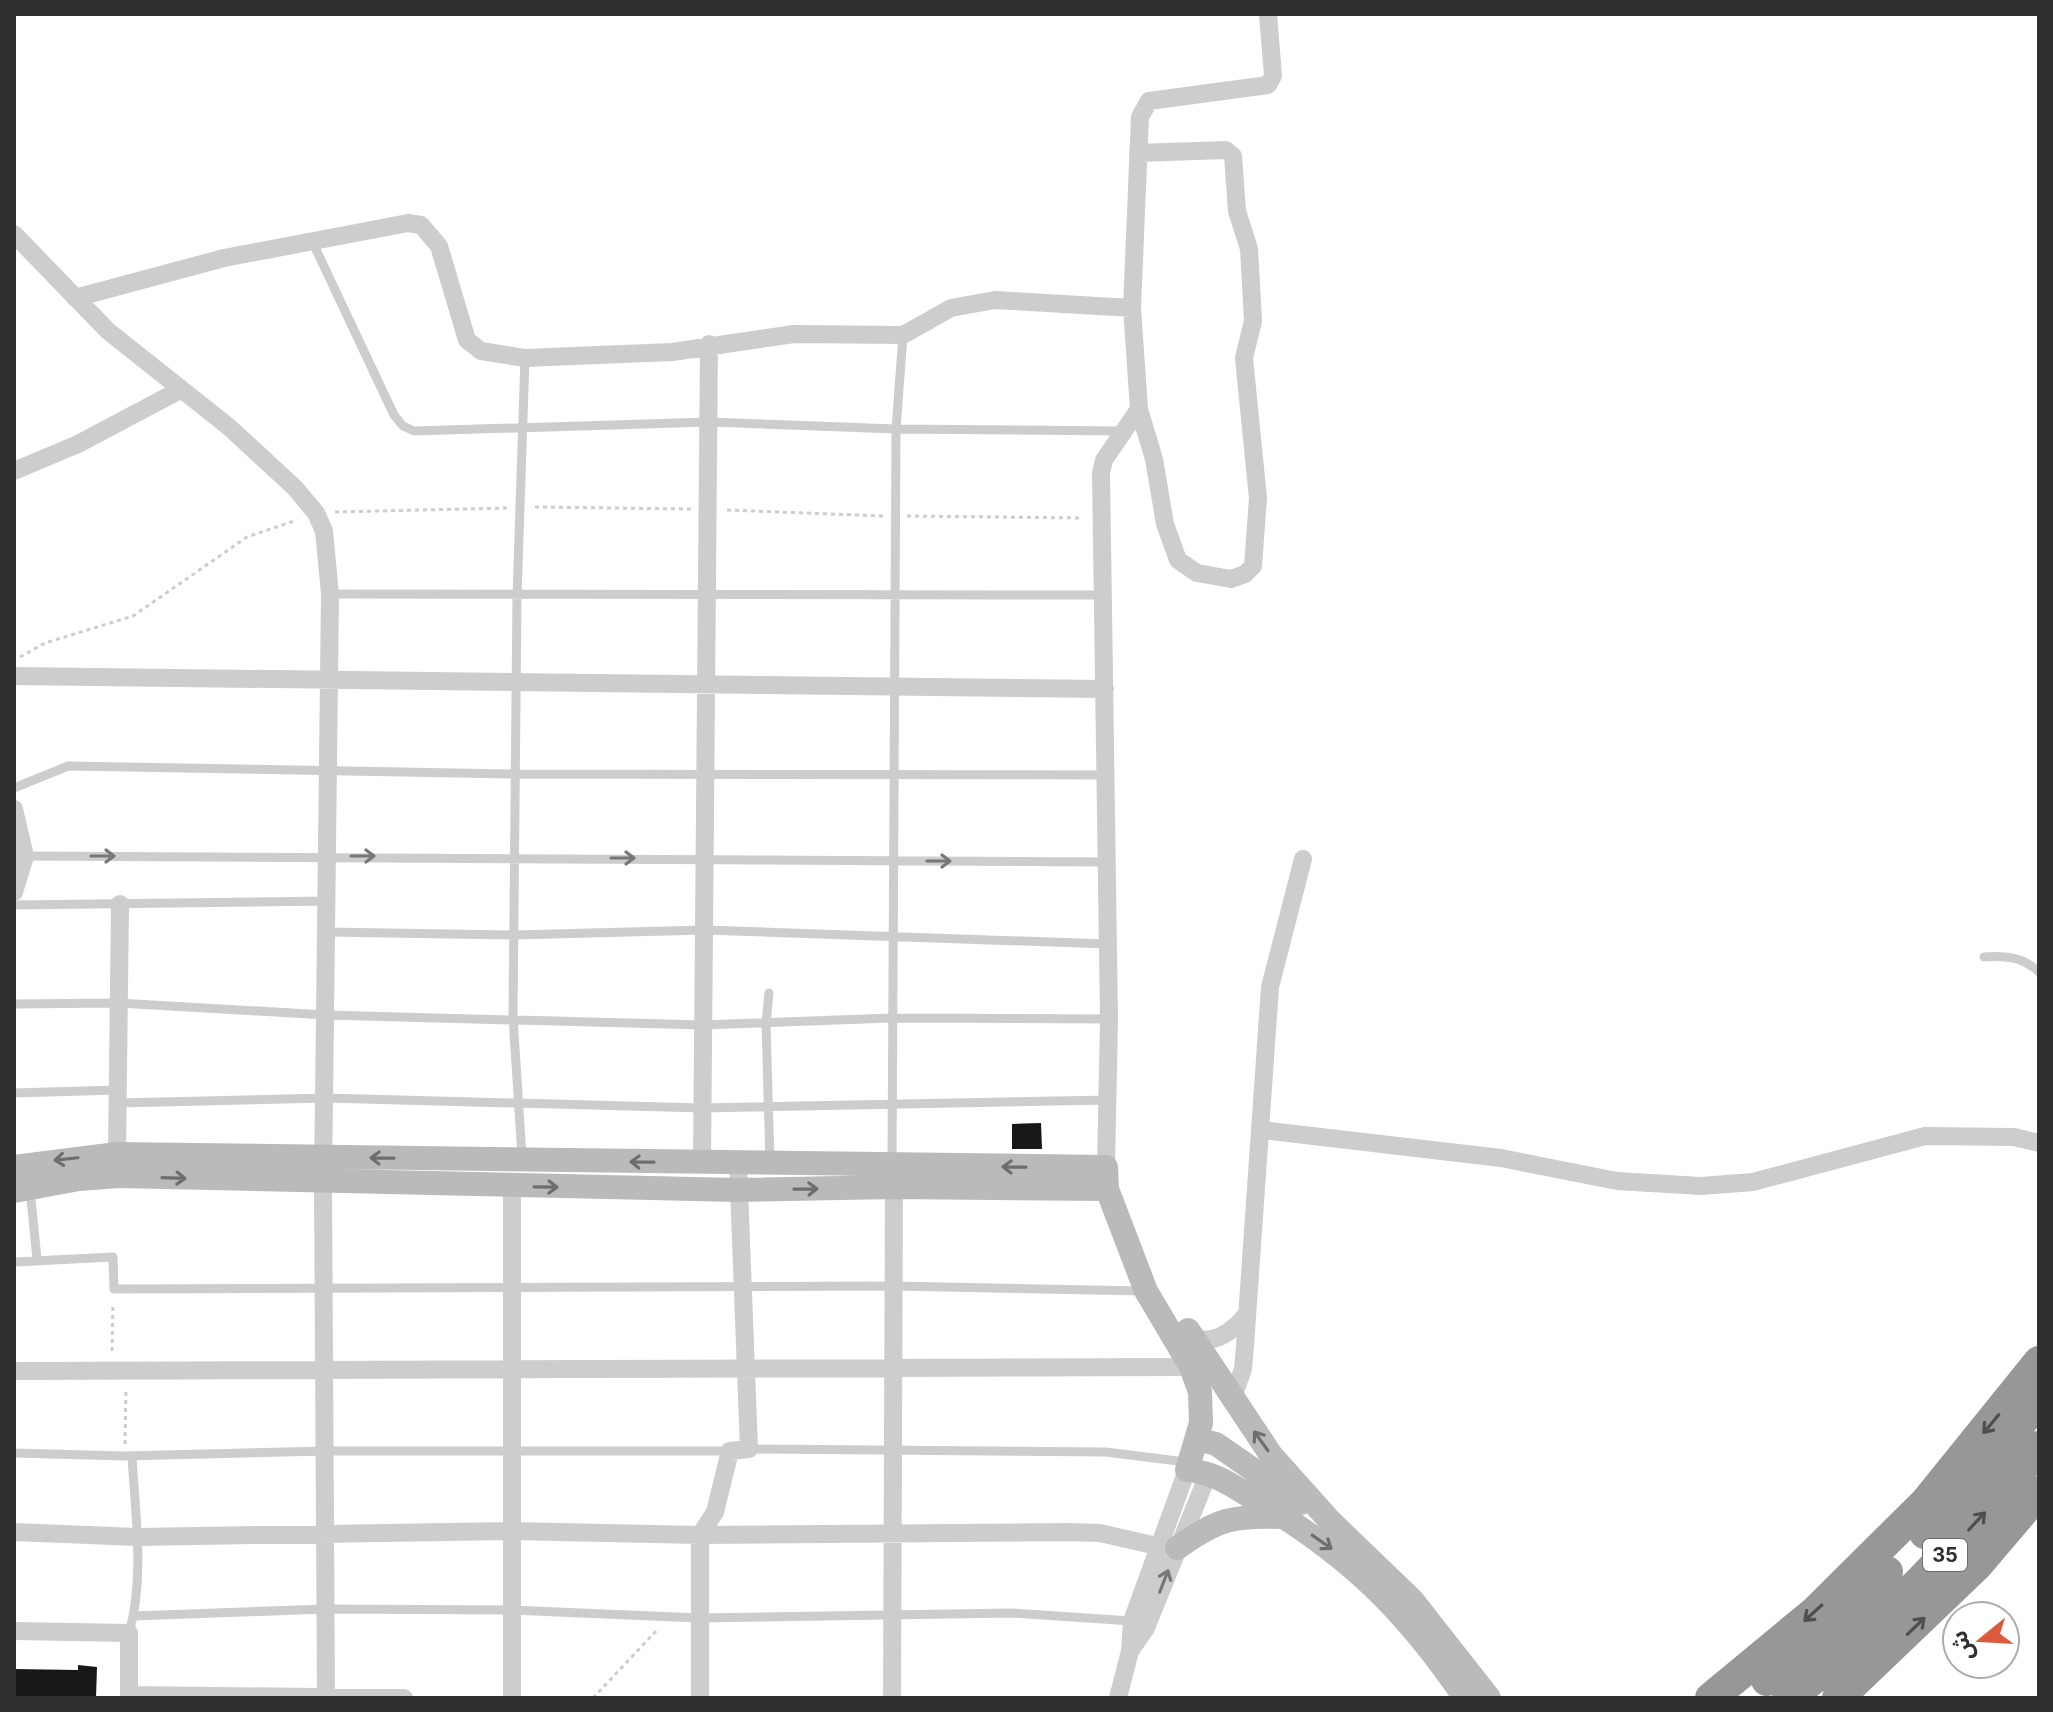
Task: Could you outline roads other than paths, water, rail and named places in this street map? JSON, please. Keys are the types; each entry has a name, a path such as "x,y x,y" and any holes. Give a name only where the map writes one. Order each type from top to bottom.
{"highway":[{"path":"1711,1698 1815,1612 1926,1502 2039,1362"},
{"name":"35","path":"1788,1698 2039,1400"},
{"name":"35","path":"1742,1698 1835,1643 1981,1517 2039,1447"},
{"path":"1838,1698 1977,1565 2039,1492"}],"street":[{"path":"1138,153 1226,150 1231,153 1235,164 1237,211 1249,249 1253,321 1244,358 1258,498 1253,566 1245,574 1231,579 1197,573 1178,560 1165,524 1154,459 1139,409 1132,308 1138,153 1140,117 1149,101 1268,85 1273,76 1268,14"},
{"path":"75,298 224,258 393,224 421,225 439,246 467,340 481,351 525,358 653,354 794,334 903,335 951,308 995,300 1132,308"},
{"path":"14,234 108,331 256,451 316,513 326,540 330,594 323,1183 326,1698"},
{"path":"702,1163 709,344"},
{"path":"14,471 78,444 180,390"},
{"path":"1139,409 1102,465 1109,1019 1106,1178 1146,1291 1191,1367 1201,1399 1200,1457"},
{"path":"14,676 1105,689"},
{"path":"14,809 25,856 14,892"},
{"path":"1118,1698 1130,1651 1132,1621 1167,1547 1200,1457 1232,1400 1243,1369 1270,987 1303,859"},
{"path":"117,1154 120,904"},
{"path":"1262,1130 1501,1158 1617,1181 1701,1186 1753,1182 1925,1136 1985,1135 2039,1143"},
{"path":"14,1167 117,1154 738,1163 893,1176 1106,1178"},
{"path":"700,1698 700,1535 715,1512 730,1451 749,1449 738,1163"},
{"path":"22,1189 119,1176 737,1190 893,1176"},
{"path":"892,1698 893,1176"},
{"path":"512,1187 512,1698"},
{"path":"1138,1264 1160,1286 1232,1400 1271,1455 1330,1521 1412,1600 1489,1698"},
{"path":"1192,1337 1206,1341 1216,1338 1246,1315"},
{"path":"14,1371 1191,1367"},
{"path":"1200,1457 1330,1547 1373,1583 1421,1637 1465,1698"},
{"path":"1200,1457 1330,1521"},
{"path":"14,1532 137,1537 511,1531 700,1535 1084,1532 1167,1547 1229,1518 1285,1517"},
{"path":"1130,1651 1146,1628 1167,1547"},
{"path":"14,1631 131,1624 129,1697 404,1698"}],"lane":[{"path":"312,241 394,415 403,426 414,431 709,422 896,429 1126,431"},
{"path":"893,1176 891,1018 896,429 903,335"},
{"path":"522,1160 513,1017 517,596 525,358"},
{"path":"330,594 1103,595"},
{"path":"14,788 68,766 516,774 1106,775"},
{"path":"25,856 1107,862"},
{"path":"14,905 328,901"},
{"path":"327,932 515,935 704,930 1108,944"},
{"path":"1984,957 2009,956 2029,963 2039,972"},
{"path":"769,993 766,1024 770,1164"},
{"path":"14,1004 118,1003 326,1015 513,1017 703,1025 891,1018 1109,1019"},
{"path":"14,1093 702,1108 1108,1100"},
{"path":"22,1189 37,1259"},
{"path":"14,1262 113,1257 114,1289 742,1285 1146,1291"},
{"path":"749,1449 893,1448 1200,1457"},
{"path":"14,1453 128,1456 325,1451 730,1451"},
{"path":"128,1456 137,1537 131,1624 326,1609 511,1610 699,1618 1011,1613 1132,1621"}]}
